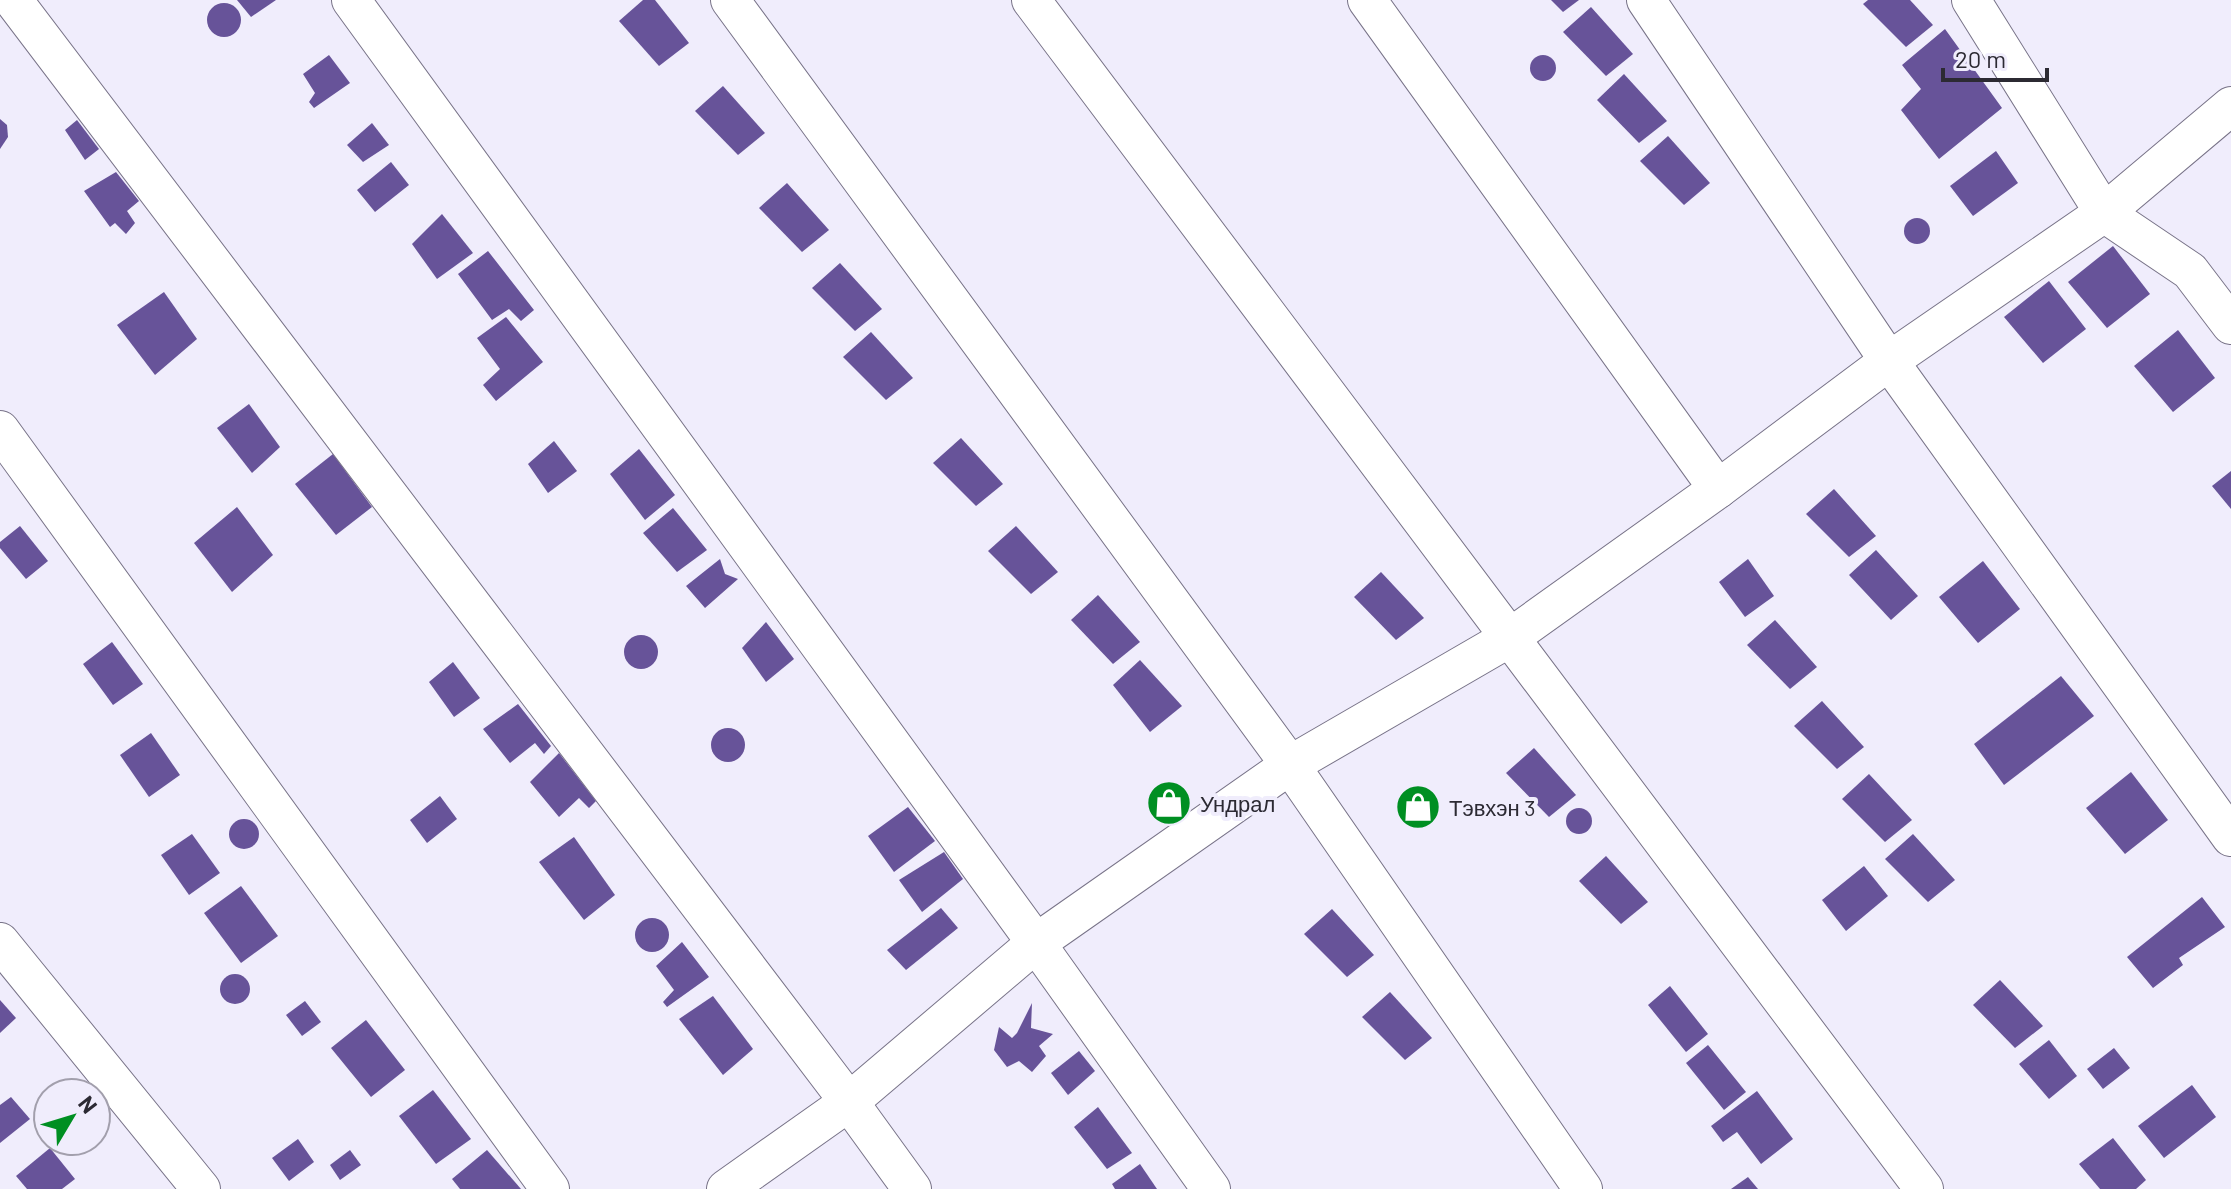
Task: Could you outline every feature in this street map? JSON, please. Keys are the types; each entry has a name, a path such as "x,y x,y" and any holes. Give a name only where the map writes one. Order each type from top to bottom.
{"street":[{"path":"13,0 912,1189"},
{"path":"351,0 1211,1189"},
{"path":"730,0 1290,765 1583,1189"},
{"path":"1031,0 1924,1189"},
{"path":"1367,0 1718,489"},
{"path":"1646,0 1889,361 2231,837"},
{"path":"1971,0 2104,213 2190,271 2231,325"},
{"path":"726,1189 849,1102 1036,943 1290,765 1511,637 1718,489 1889,361 2104,213 2231,106"},
{"path":"0,430 550,1189"},
{"path":"0,942 201,1189"}],"building":[{"path":"237,0 276,0 251,17"},
{"path":"643,0 655,0 689,43 659,66 619,21"},
{"path":"1551,0 1579,0 1563,12"},
{"path":"1868,0 1910,0 1933,25 1906,47 1863,4"},
{"path":"224,3 236,8 241,20 236,32 224,37 212,32 207,20 212,8"},
{"path":"1591,7 1633,54 1606,76 1563,32"},
{"path":"1945,29 2002,108 1939,159 1901,110 1921,89 1902,65"},
{"path":"329,55 350,83 314,108 309,102 315,93 303,74"},
{"path":"1543,55 1552,59 1556,68 1552,77 1543,81 1534,77 1530,68 1534,59"},
{"path":"1624,74 1667,121 1639,143 1597,100"},
{"path":"723,86 765,133 738,155 695,111"},
{"path":"0,119 7,125 8,137 0,149"},
{"path":"77,120 99,149 85,160 65,130"},
{"path":"372,123 389,145 363,162 347,145"},
{"path":"1668,136 1710,183 1684,205 1640,161"},
{"path":"1996,151 2018,183 1973,216 1950,186"},
{"path":"391,162 409,185 375,212 357,190"},
{"path":"116,172 139,201 127,211 135,223 126,234 115,223 110,227 84,191"},
{"path":"787,183 829,230 802,252 759,208"},
{"path":"442,214 473,253 437,279 412,244"},
{"path":"1917,218 1926,222 1930,231 1926,240 1917,244 1908,240 1904,231 1908,222"},
{"path":"2113,246 2150,294 2107,328 2068,282"},
{"path":"488,251 534,310 521,321 509,309 492,320 458,274"},
{"path":"840,263 882,309 855,331 812,288"},
{"path":"2049,281 2086,329 2043,363 2004,317"},
{"path":"164,292 197,339 155,375 117,325"},
{"path":"506,317 543,362 496,401 483,385 500,369 477,338"},
{"path":"2178,330 2215,378 2173,412 2134,366"},
{"path":"871,332 913,378 886,400 843,357"},
{"path":"249,404 280,447 252,473 217,428"},
{"path":"961,438 1003,484 976,506 933,463"},
{"path":"554,441 577,471 548,493 528,464"},
{"path":"639,449 675,495 645,520 610,474"},
{"path":"333,454 372,507 336,535 295,484"},
{"path":"2231,471 2231,509 2212,486"},
{"path":"1834,489 1876,536 1849,557 1806,514"},
{"path":"237,507 273,555 232,592 194,543"},
{"path":"673,508 707,550 677,572 643,533"},
{"path":"20,526 48,561 26,579 0,548 0,542"},
{"path":"1016,526 1058,572 1031,594 988,551"},
{"path":"1876,550 1918,596 1891,620 1849,575"},
{"path":"720,559 725,574 738,579 705,608 686,586"},
{"path":"1748,559 1774,596 1745,617 1719,582"},
{"path":"1983,561 2020,609 1978,643 1939,597"},
{"path":"1381,572 1424,618 1396,640 1354,597"},
{"path":"1098,595 1140,642 1113,664 1071,620"},
{"path":"1775,620 1817,667 1790,689 1747,645"},
{"path":"766,622 794,659 766,682 742,648"},
{"path":"641,635 653,640 658,652 653,664 641,669 629,664 624,652 629,640"},
{"path":"112,642 143,684 113,705 83,664"},
{"path":"1140,660 1182,706 1150,732 1113,685"},
{"path":"453,662 480,698 454,717 429,682"},
{"path":"2061,676 2094,716 2004,785 1974,744"},
{"path":"1822,701 1864,747 1837,769 1794,726"},
{"path":"518,704 551,746 544,754 535,743 510,763 483,729"},
{"path":"728,728 740,733 745,745 740,757 728,762 716,757 711,745 716,733"},
{"path":"151,733 180,775 149,797 120,755"},
{"path":"1534,748 1576,795 1549,817 1506,773"},
{"path":"559,753 596,801 589,808 579,798 559,817 530,782"},
{"path":"2131,772 2168,820 2125,854 2086,808"},
{"path":"1869,774 1912,820 1885,842 1842,799"},
{"path":"440,796 457,819 427,843 410,820"},
{"path":"908,807 935,841 894,872 868,836"},
{"path":"1579,808 1588,812 1592,821 1588,830 1579,834 1570,830 1566,821 1570,812"},
{"path":"244,819 250,820 258,828 258,840 250,848 244,849 238,848 230,840 229,834 230,828 238,820"},
{"path":"192,834 220,873 189,895 161,855"},
{"path":"1913,834 1955,880 1928,902 1885,859"},
{"path":"574,837 615,895 584,920 539,862"},
{"path":"944,852 963,879 922,912 899,880"},
{"path":"1606,856 1648,902 1621,924 1579,881"},
{"path":"1864,866 1888,896 1846,931 1822,900"},
{"path":"241,886 278,936 241,963 204,913"},
{"path":"2202,897 2225,927 2179,958 2183,965 2153,988 2127,957"},
{"path":"941,908 958,928 906,970 887,950"},
{"path":"1332,909 1374,955 1347,977 1304,934"},
{"path":"652,918 664,923 669,935 664,947 652,952 640,947 635,935 640,923"},
{"path":"682,942 709,977 667,1007 663,1002 674,990 656,966"},
{"path":"235,974 246,978 250,989 246,1000 235,1004 224,1000 220,989 224,978"},
{"path":"2000,980 2043,1026 2015,1048 1973,1005"},
{"path":"1670,986 1708,1034 1686,1052 1648,1005"},
{"path":"1390,992 1432,1038 1405,1060 1362,1017"},
{"path":"713,996 753,1049 723,1075 679,1019"},
{"path":"0,1000 16,1018 0,1033"},
{"path":"305,1001 321,1022 302,1036 286,1015"},
{"path":"1032,1003 1031,1028 1053,1034 1039,1046 1046,1056 1032,1072 1019,1061 1007,1067 994,1050 999,1027 1012,1038"},
{"path":"366,1020 405,1070 371,1097 331,1048"},
{"path":"2049,1040 2077,1076 2049,1099 2019,1064"},
{"path":"1708,1045 1746,1092 1724,1110 1686,1063"},
{"path":"2114,1048 2130,1068 2103,1089 2087,1069"},
{"path":"1079,1051 1095,1071 1068,1095 1051,1073"},
{"path":"2192,1085 2216,1117 2164,1158 2138,1126"},
{"path":"433,1090 471,1139 436,1164 399,1116"},
{"path":"1757,1091 1793,1139 1761,1164 1737,1132 1723,1142 1711,1126"},
{"path":"11,1097 30,1119 0,1143 0,1105"},
{"path":"1098,1107 1132,1153 1107,1169 1074,1127"},
{"path":"2113,1138 2146,1180 2136,1189 2100,1189 2079,1164"},
{"path":"298,1139 314,1162 289,1181 272,1158"},
{"path":"350,1150 361,1165 340,1180 330,1165"},
{"path":"487,1150 521,1189 460,1189 452,1179"},
{"path":"39,1157 57,1157 75,1179 62,1189 27,1189 16,1176"},
{"path":"1140,1164 1157,1189 1115,1189 1112,1184"},
{"path":"1748,1177 1758,1189 1731,1189"}],"place":[{"name":"Ундрал","path":"1169,803"},
{"name":"Тэвхэн 3","path":"1418,807"}]}
